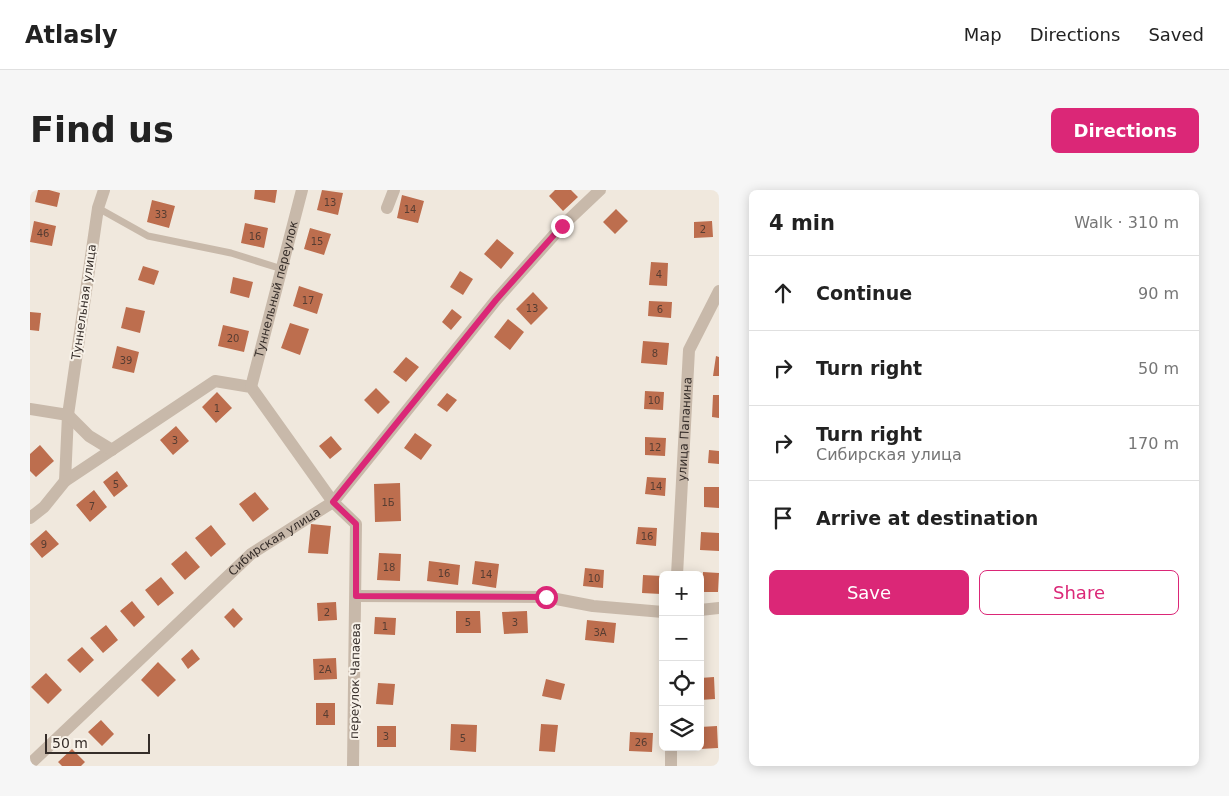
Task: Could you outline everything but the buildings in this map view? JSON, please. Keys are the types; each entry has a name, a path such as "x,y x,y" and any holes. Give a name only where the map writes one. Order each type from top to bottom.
{"street":[{"name":"Туннельная улица","path":"65,481 68,415 98,208 104,190"},
{"name":"Туннельный переулок","path":"251,387 302,190"},
{"path":"387,208 394,190"},
{"name":"Сибирская улица","path":"30,764 251,554 333,502 496,300 562,226 600,190"},
{"name":"улица Папанина","path":"677,571 689,350 719,291"},
{"path":"30,518 44,507 65,481 215,381 251,387"},
{"name":"переулок Чапаева","path":"251,387 333,502 356,524 353,766"},
{"path":"30,409 68,415 89,436 112,450"},
{"path":"356,596 546,597 593,606 659,612"},
{"path":"704,610 719,608"},
{"path":"671,751 671,766"}],"lane":[{"path":"98,208 148,236 231,253 282,269"}],"route":[{"path":"546,597 356,596 356,524 333,502 496,300 562,226"}]}
